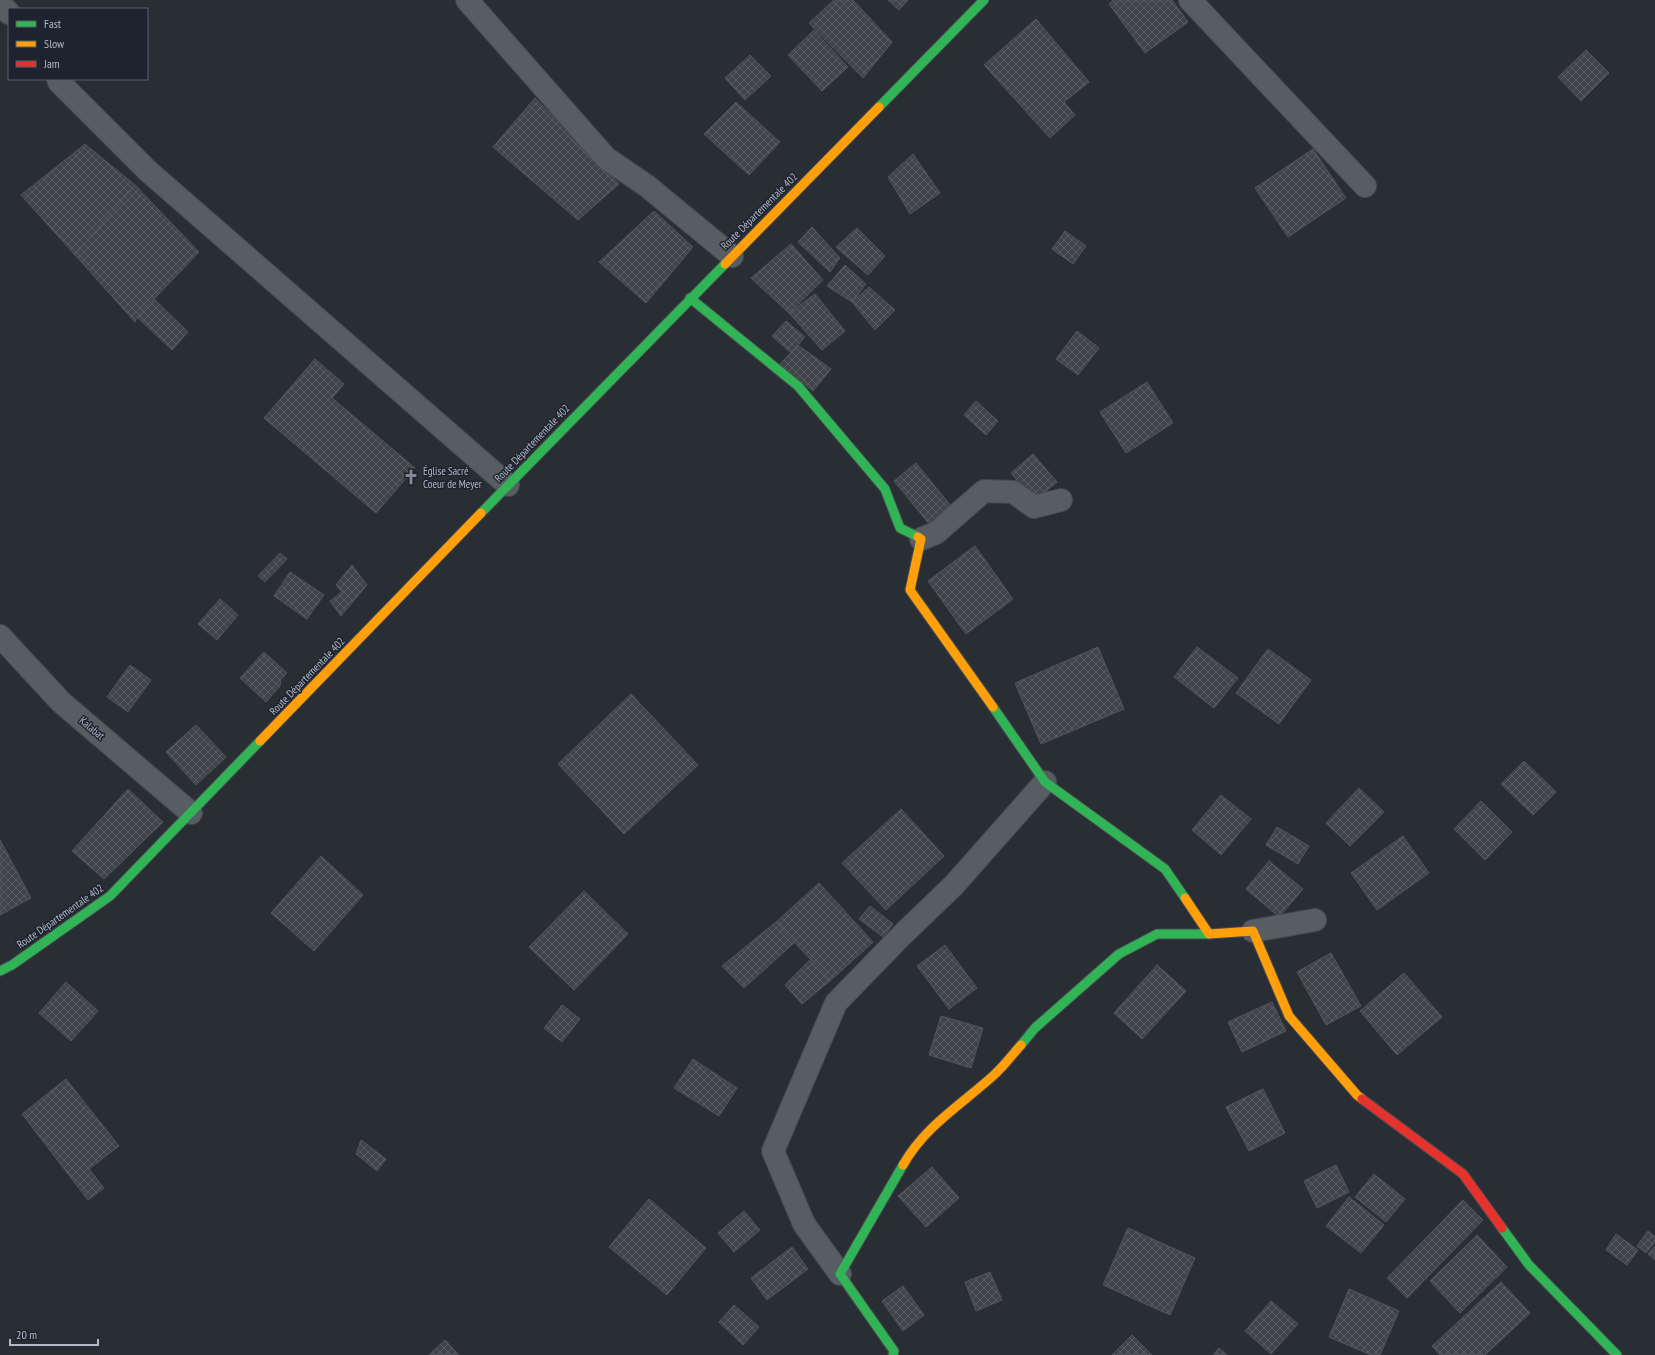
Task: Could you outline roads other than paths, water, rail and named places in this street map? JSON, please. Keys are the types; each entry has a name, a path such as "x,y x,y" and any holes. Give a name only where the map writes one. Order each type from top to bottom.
{"street":[{"path":"467,0 606,158 647,186 732,256"},
{"name":"Route Départementale 402","path":"0,971 12,965 110,896 690,298 984,0"},
{"path":"1190,0 1365,186"},
{"path":"0,4 8,12"},
{"path":"58,80 148,171 508,485"},
{"path":"690,298 798,386 885,489 900,528 921,539 936,533 984,491 1013,492 1034,507 1061,500"},
{"path":"921,539 910,590 1045,782 1165,869 1209,934"},
{"name":"Kalabat","path":"0,636 61,702 191,813"},
{"path":"893,1355 894,1351 804,1224 773,1151 836,1003 903,934 954,885 1045,782"},
{"path":"840,1274 912,1149 936,1123 995,1074 1035,1028 1119,954 1157,934 1209,934 1253,930 1315,920"},
{"path":"1253,930 1289,1016 1294,1022 1357,1095 1463,1174 1529,1265 1617,1355"}],"place":[{"name":"Église Sacré Coeur de Meyer","path":"411,477"}]}
